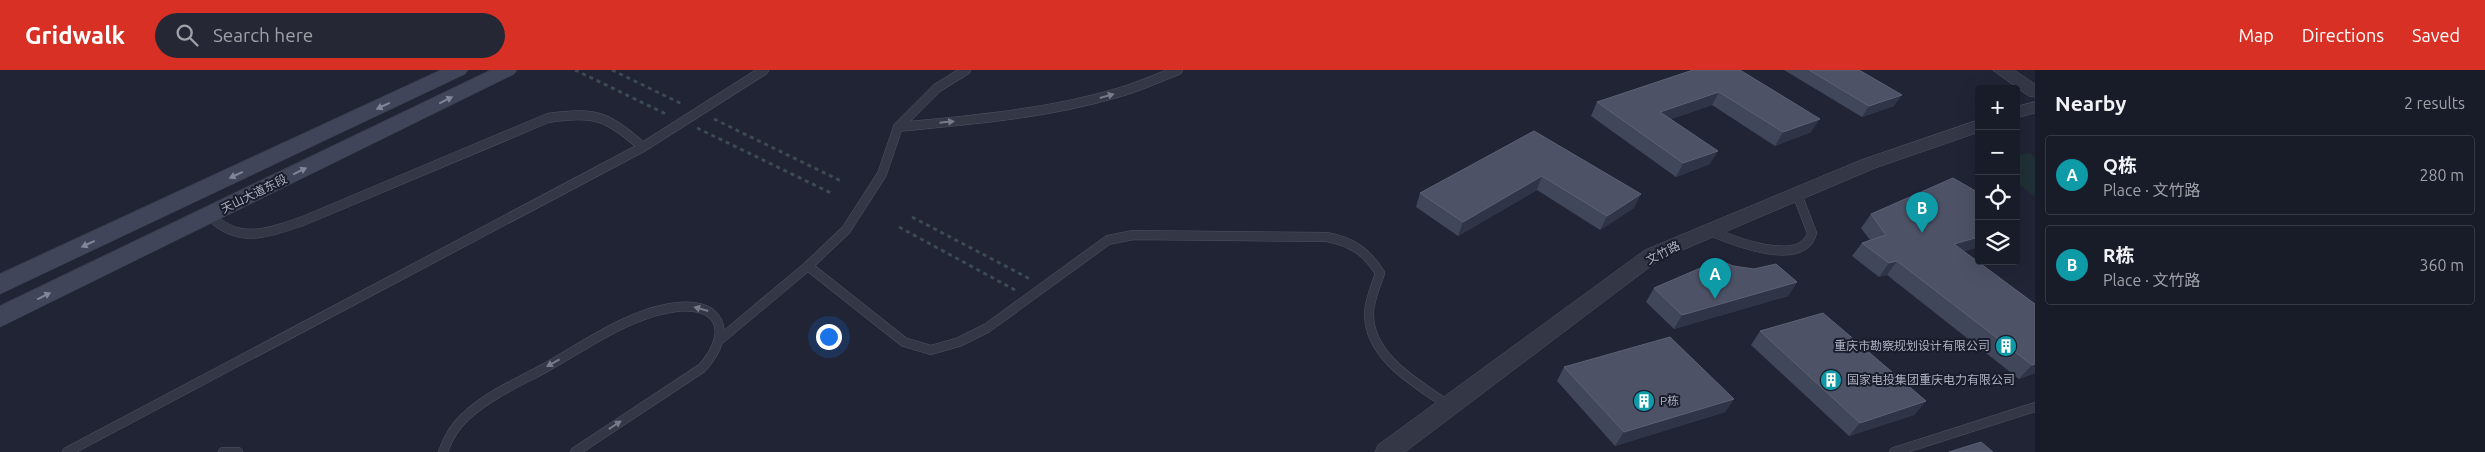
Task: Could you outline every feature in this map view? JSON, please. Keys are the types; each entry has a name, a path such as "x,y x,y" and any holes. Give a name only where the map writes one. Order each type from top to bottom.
{"main road":[{"name":"天山大道东段","path":"0,285 458,70"},
{"name":"天山大道东段","path":"0,317 508,70"}],"street":[{"path":"2002,70 2035,92"},
{"path":"2020,112 2035,107"},
{"name":"文竹路","path":"1387,452 1652,255 1868,164 1975,127"}],"lane":[{"path":"67,452 643,147 764,70"},
{"path":"574,452 702,368 714,355 722,338 808,266 846,230 882,174 898,127 937,88 966,70"},
{"path":"898,127 1027,113 1067,106 1108,96 1178,70"},
{"path":"209,216 227,230 247,233 274,230 303,221 548,118 592,114 610,120 643,147"},
{"path":"1710,231 1754,248 1787,250 1805,244 1810,240 1812,233 1797,194"},
{"path":"808,266 904,342 931,350 959,342 987,328 1046,287 1108,240 1133,235 1327,237 1348,241 1368,253 1380,273 1369,314 1374,338 1388,359 1449,406"},
{"path":"443,452 454,428 468,413 485,401 641,316 675,306 692,306 709,310 719,320 722,338"},
{"path":"1894,452 2035,407"},
{"path":"223,452 238,452"}],"path":[{"path":"575,70 670,116"},
{"path":"612,70 685,105"},
{"path":"716,120 843,182"},
{"path":"701,130 831,193"},
{"path":"912,217 1046,287"},
{"path":"899,227 1029,298"}],"shaded area":[{"path":"2030,153 2035,157 2035,197 2020,185 2020,154"}],"building":[{"path":"1693,70 1740,70 1820,119 1783,132 1719,92 1660,112 1718,151 1683,163 1597,102"},
{"path":"1809,70 1859,70 1902,95 1869,106"},
{"path":"1534,131 1641,194 1607,216 1542,176 1463,222 1420,193"},
{"path":"1953,178 1975,191 1975,238 1954,244 1975,260 1975,265 1982,265 2035,304 2035,364 2032,365 1897,261 1889,263 1862,243 1886,235 1871,214"},
{"path":"1719,260 1733,266 1754,269 1776,264 1797,282 1682,315 1654,288"},
{"name":"国家电投集团重庆电力有限公司","path":"1823,313 1926,401 1860,423 1760,331"},
{"name":"P栋","path":"1670,337 1734,399 1624,432 1564,367"},
{"path":"1981,442 1993,452 1949,452"}],"place":[{"name":"R栋","path":"1922,233"},
{"name":"Q栋","path":"1715,299"},
{"name":"重庆市勘察规划设计有限公司","path":"2006,346"},
{"name":"国家电投集团重庆电力有限公司","path":"1831,380"},
{"name":"P栋","path":"1644,401"}]}
